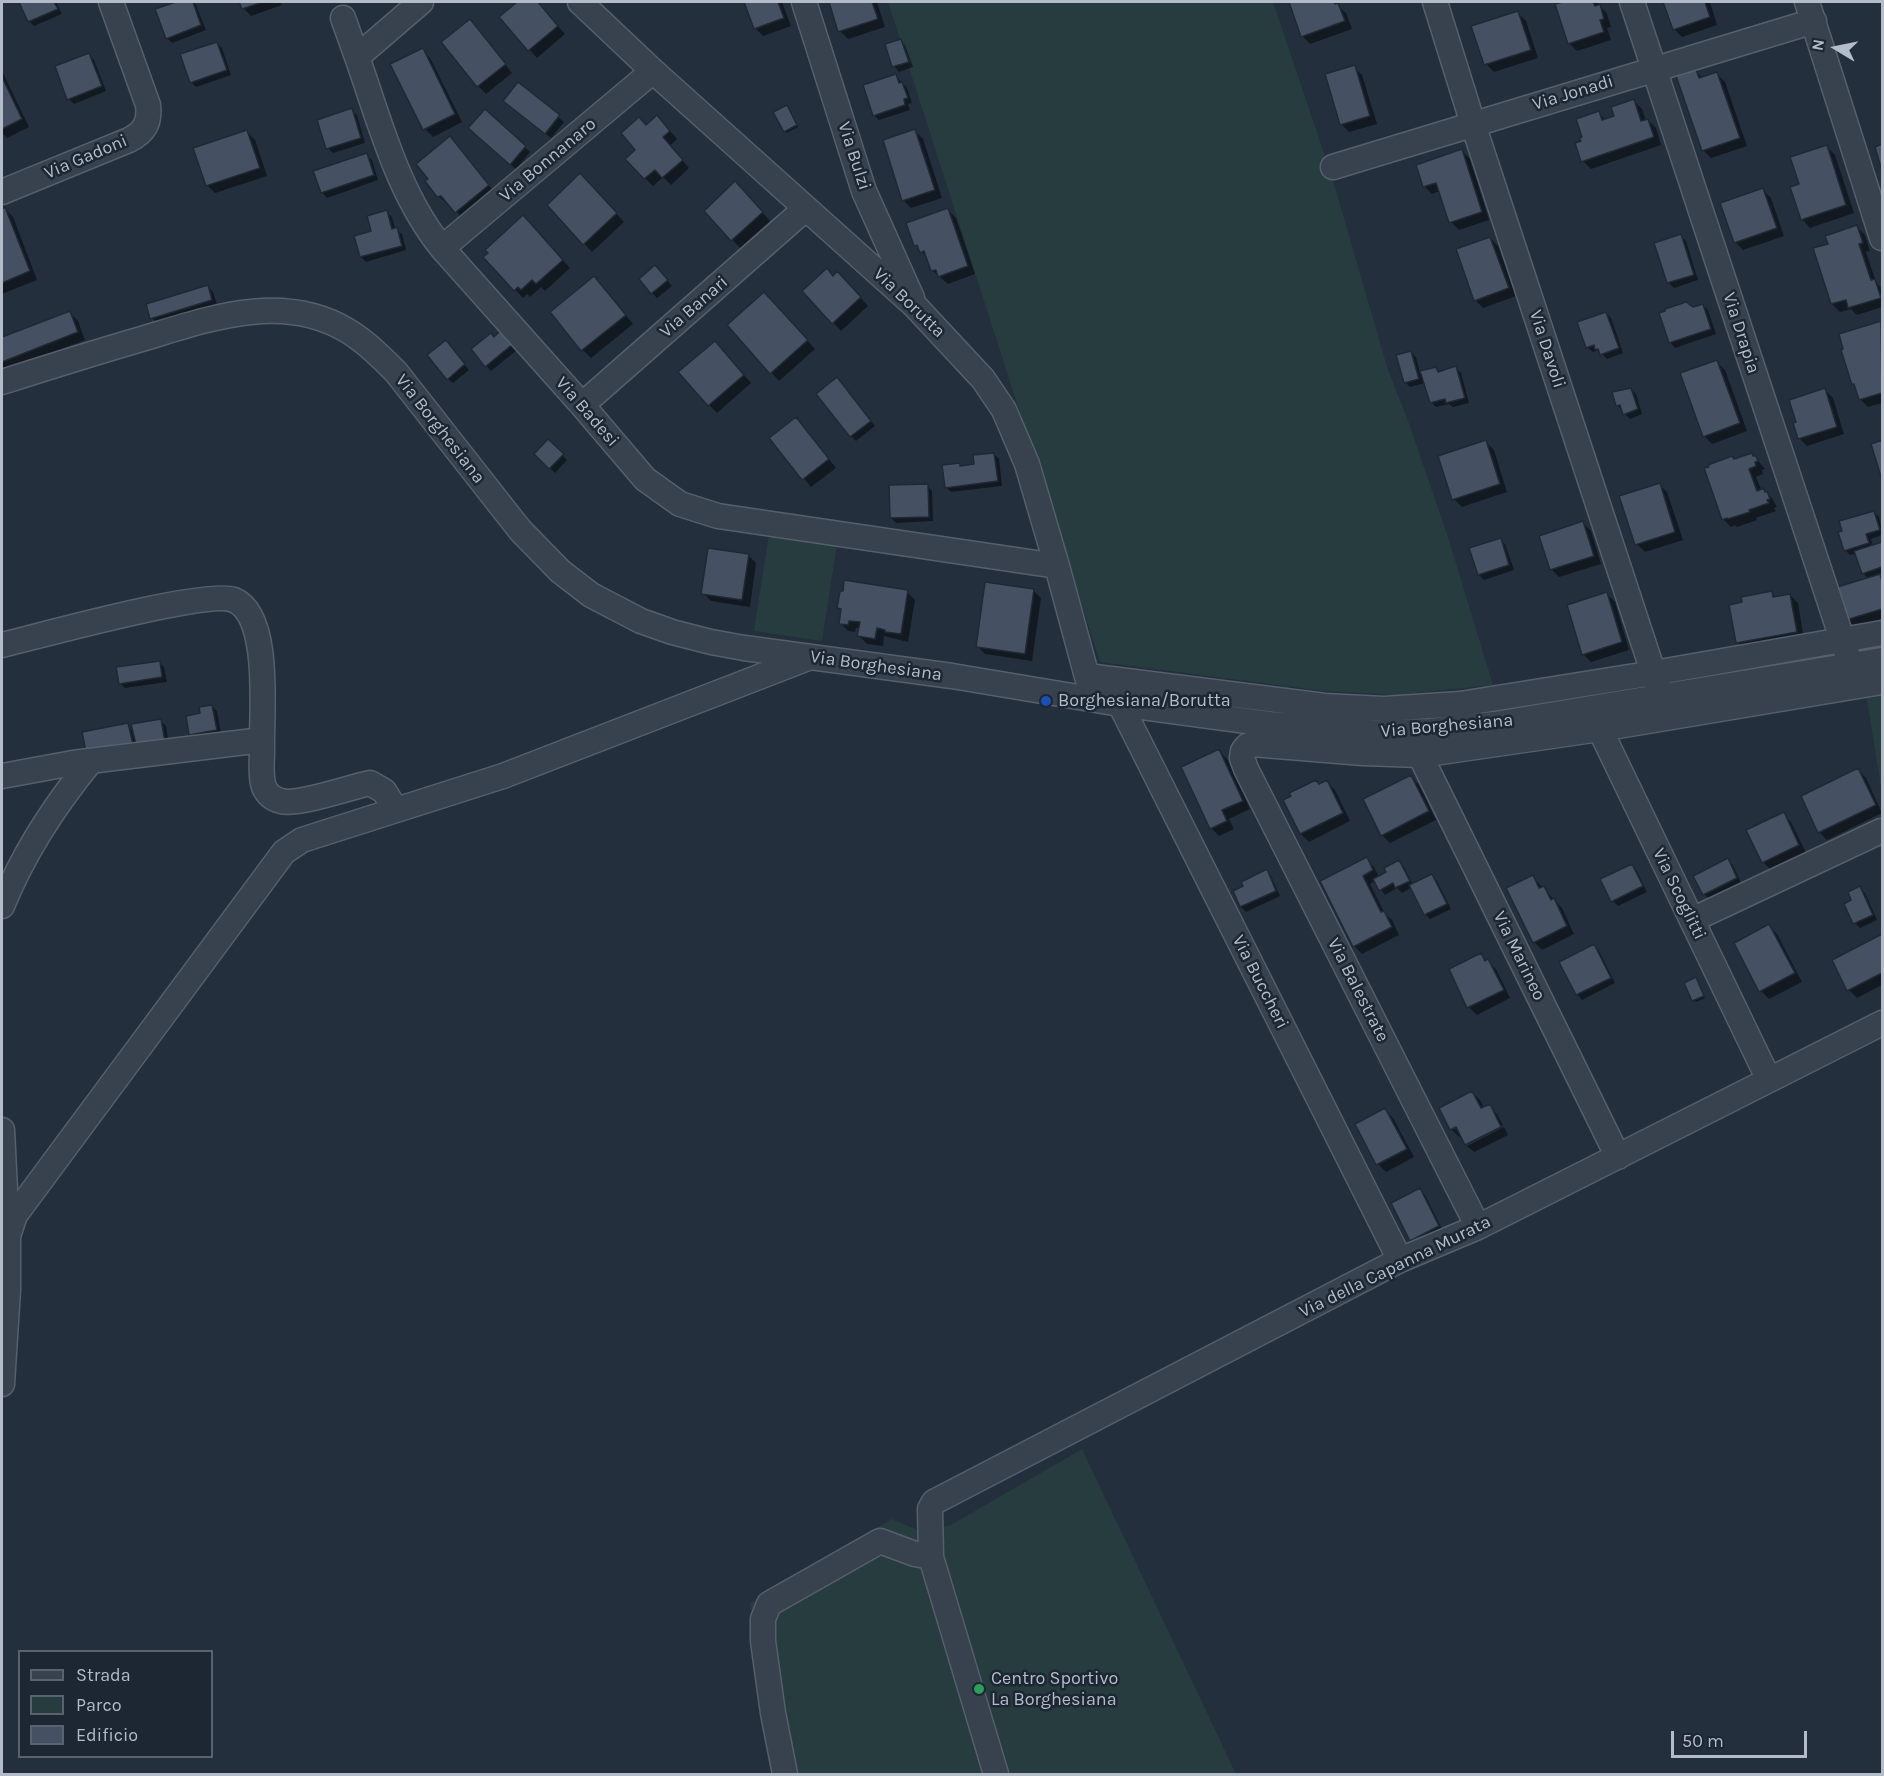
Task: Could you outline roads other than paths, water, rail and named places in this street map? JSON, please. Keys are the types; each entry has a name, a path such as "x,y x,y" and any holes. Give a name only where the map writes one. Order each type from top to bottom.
{"street":[{"name":"Via Gadoni","path":"2,192 129,140 144,130 149,118 148,105 111,2"},
{"path":"357,57 421,2"},
{"name":"Via Borutta","path":"580,2 805,209 915,306 974,369 1004,410 1027,464 1090,688"},
{"name":"Via Bulzi","path":"804,2 864,191 915,306"},
{"name":"Via Davoli","path":"1435,2 1657,684"},
{"name":"Via Drapia","path":"1632,2 1851,665"},
{"path":"1810,11 1882,238"},
{"name":"Via Jonadi","path":"1333,167 1654,68 1810,11"},
{"name":"Via Badesi","path":"343,18 404,187 425,226 442,249 645,479 666,496 698,511 727,518 1057,566"},
{"name":"Via Bonnanaro","path":"442,249 653,71"},
{"name":"Via Banari","path":"582,405 805,209"},
{"name":"Via Borghesiana","path":"2,382 189,324 229,314 267,310 315,317 355,335 396,372 520,530 549,561 580,588 632,617 672,632 744,648 952,676 1384,709 1460,704 1882,660"},
{"path":"2,645 176,604 224,598 234,600 243,606 250,617 258,640 261,668 262,782 267,793 283,802 296,801 370,783 384,791 396,810"},
{"name":"Via Borghesiana","path":"1090,688 1120,704 1269,724 1367,733 1409,733 1464,728 1589,707 1657,684 1843,639 1882,633"},
{"path":"8,1236 12,1221 19,1209 284,852 302,840 502,776 811,657"},
{"name":"Via Borghesiana","path":"1243,751 1256,744 1314,750 1420,755 1600,729 1882,682"},
{"name":"Via Buccheri","path":"1120,704 1400,1260"},
{"path":"1460,704 1464,728"},
{"name":"Via Scoglitti","path":"1589,707 1769,1080"},
{"path":"2,776 91,761 262,740"},
{"name":"Via Balestrate","path":"1243,751 1242,758 1246,769 1478,1227"},
{"name":"Via Marineo","path":"1420,755 1618,1157"},
{"path":"2,906 20,864 37,834 91,761"},
{"path":"1692,920 1881,831"},
{"name":"Via della Capanna Murata","path":"931,1557 930,1509 934,1502 1400,1260 1478,1227 1882,1023"},
{"path":"2,1130 8,1236 8,1290 2,1384"},
{"path":"785,1774 773,1713 763,1641 763,1619 769,1604 880,1541 915,1554 931,1557 996,1774"}],"place":[{"name":"Borghesiana/Borutta","path":"1046,701"},
{"name":"Centro Sportivo La Borghesiana","path":"979,1689"}]}
